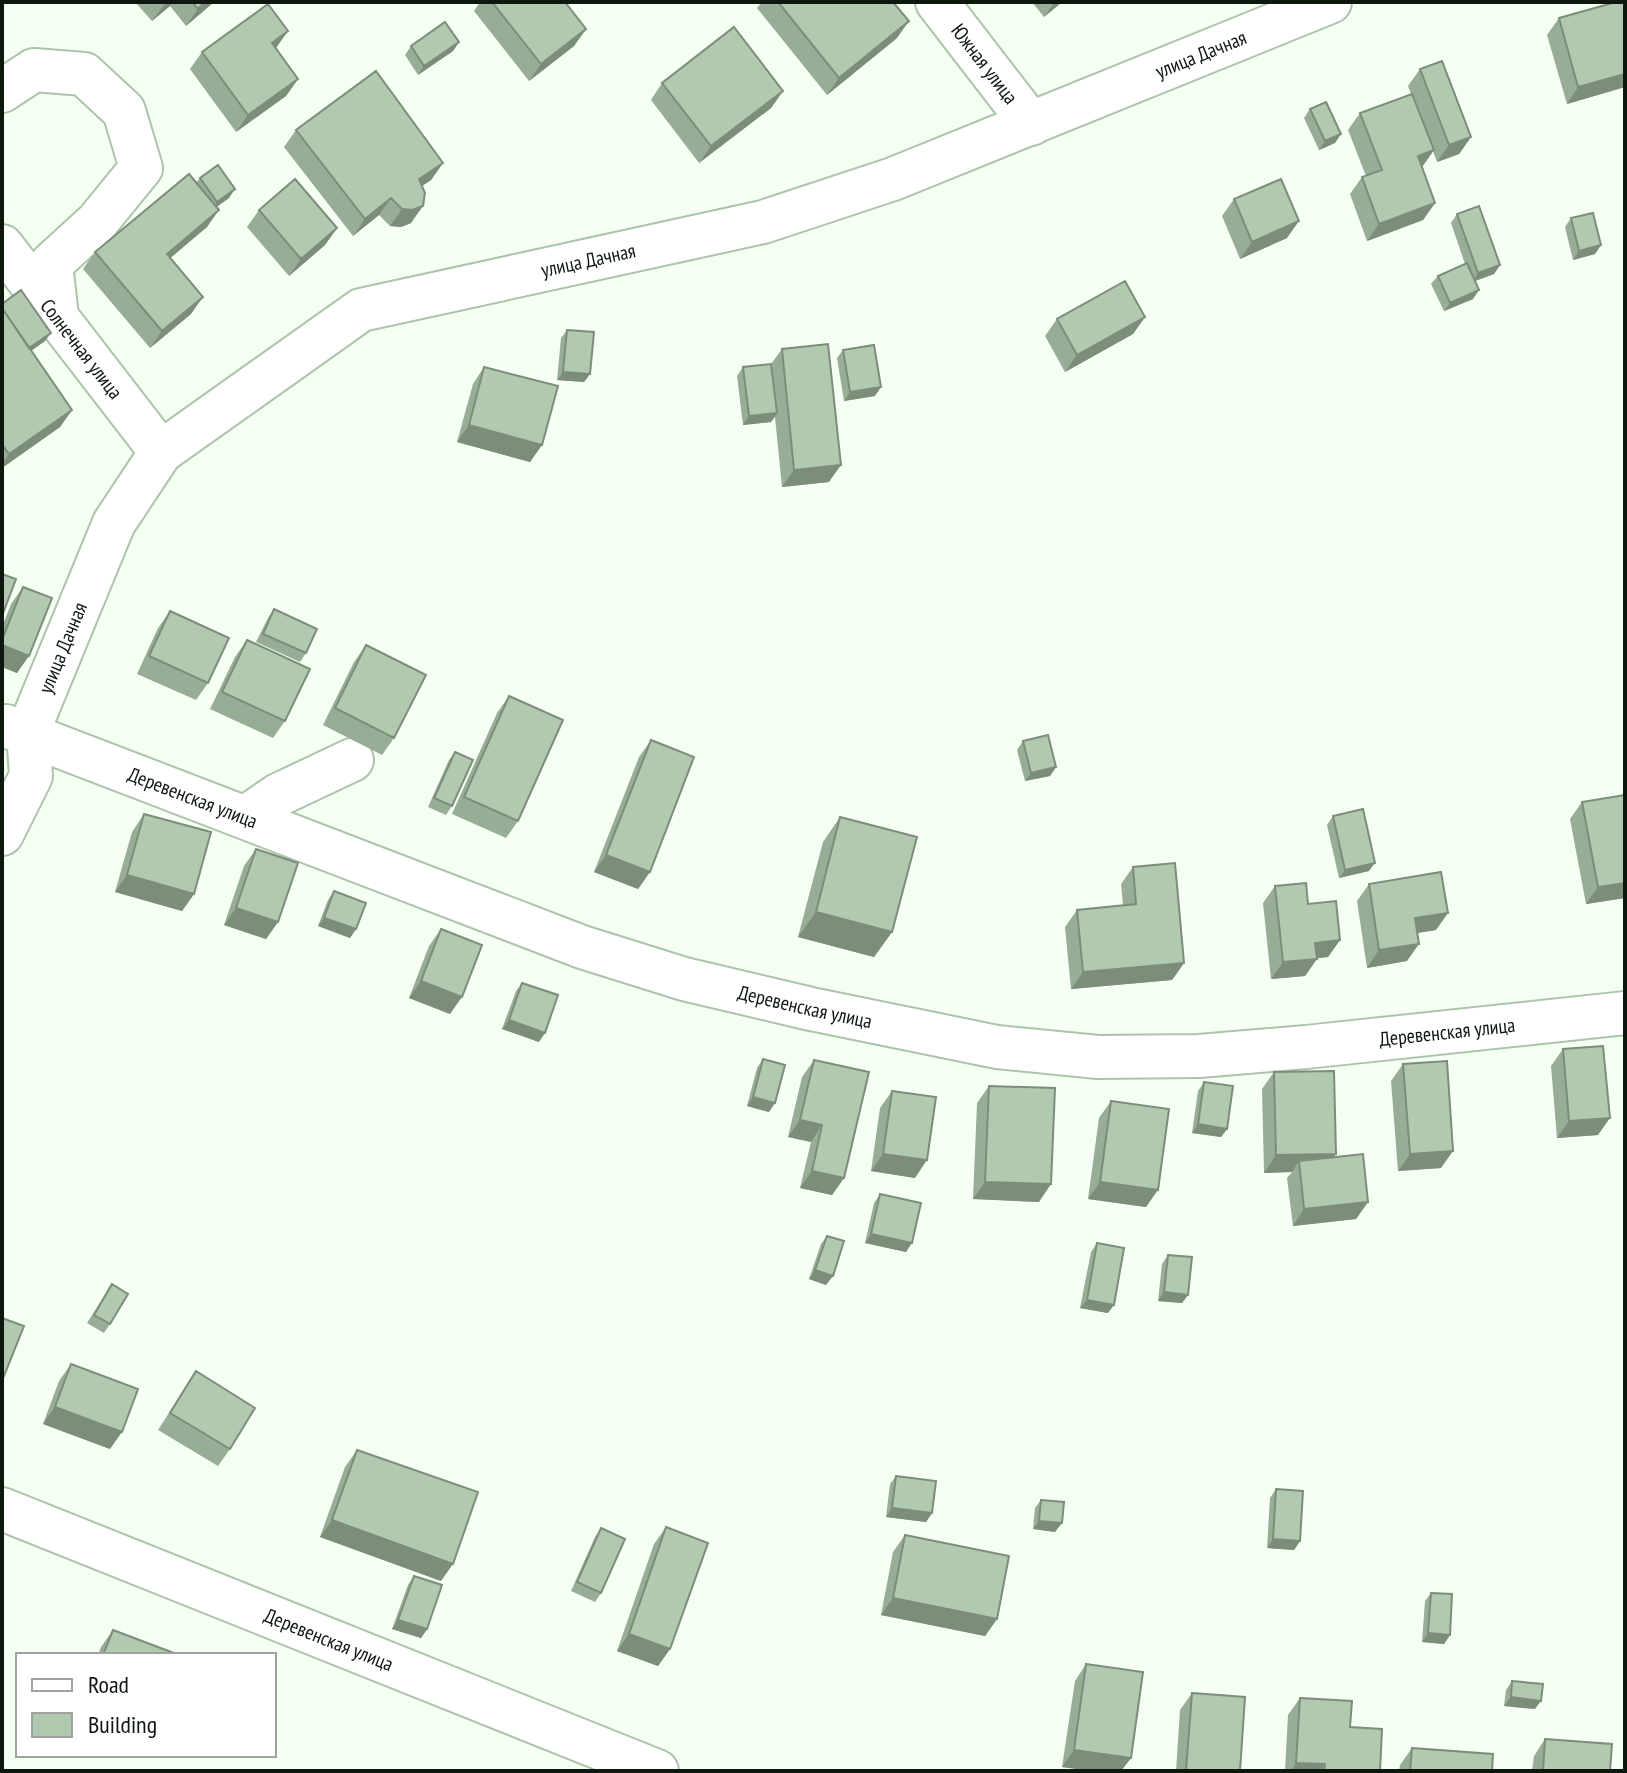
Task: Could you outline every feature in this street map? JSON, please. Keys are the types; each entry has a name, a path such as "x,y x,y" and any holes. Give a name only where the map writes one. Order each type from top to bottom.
{"street":[{"name":"Южная улица","path":"937,2 1031,124"},
{"name":"улица Дачная","path":"15,729 114,523 161,452 361,310 763,222 893,179 1330,2"},
{"path":"2,91 34,70 84,74 124,111 141,168 97,222 51,264 57,317"},
{"name":"Солнечная улица","path":"2,246 161,452"},
{"path":"2,834 31,776 15,729"},
{"name":"Деревенская улица","path":"15,729 582,947 684,979 997,1047 1098,1057 1199,1056 1625,1013"},
{"path":"246,817 278,795 352,760"},
{"name":"Деревенская улица","path":"2,1509 657,1771"}],"building":[{"path":"192,2 205,2 198,9"},
{"path":"492,2 565,2 586,29 541,64"},
{"path":"778,2 893,2 909,21 839,78"},
{"path":"1625,2 1625,74 1578,87 1559,18"},
{"path":"268,4 288,31 272,43 298,79 248,115 202,52"},
{"path":"445,22 459,42 424,66 411,46"},
{"path":"734,27 783,91 711,146 662,83"},
{"path":"1442,61 1471,137 1449,145 1420,69"},
{"path":"376,71 443,163 419,179 425,193 423,206 412,210 402,209 391,198 365,219 296,130"},
{"path":"1412,94 1434,150 1418,156 1435,203 1379,224 1362,177 1382,170 1360,113"},
{"path":"1326,102 1341,134 1325,141 1310,109"},
{"path":"218,165 235,189 217,202 200,178"},
{"path":"189,174 219,210 167,254 203,297 162,331 95,252"},
{"path":"295,179 337,228 301,259 259,210"},
{"path":"1281,179 1299,221 1252,242 1234,199"},
{"path":"1479,206 1500,265 1478,273 1457,214"},
{"path":"1593,213 1601,245 1579,251 1571,218"},
{"path":"1467,263 1479,290 1450,303 1438,276"},
{"path":"1125,281 1145,317 1077,355 1057,319"},
{"path":"21,290 51,333 29,348 2,308 2,304"},
{"path":"2,308 72,410 9,454 2,444"},
{"path":"567,330 594,332 590,374 563,372"},
{"path":"828,344 841,465 794,470 782,349"},
{"path":"874,345 881,387 850,392 843,350"},
{"path":"771,364 777,413 749,416 743,367"},
{"path":"484,367 558,386 542,445 469,425"},
{"path":"2,574 16,579 2,616"},
{"path":"23,587 52,598 29,656 2,645"},
{"path":"274,609 317,629 306,653 263,634"},
{"path":"170,611 229,638 208,683 149,656"},
{"path":"247,640 310,669 285,721 222,692"},
{"path":"366,645 426,675 394,738 335,708"},
{"path":"509,696 563,720 518,821 464,797"},
{"path":"1048,735 1056,767 1031,773 1023,741"},
{"path":"651,740 694,757 650,872 606,855"},
{"path":"455,752 473,760 452,806 434,798"},
{"path":"1625,795 1625,883 1598,887 1582,802"},
{"path":"1363,809 1375,863 1345,870 1333,816"},
{"path":"144,814 211,832 194,894 127,875"},
{"path":"840,817 917,837 892,932 816,912"},
{"path":"256,849 298,863 278,922 236,908"},
{"path":"1175,863 1184,963 1083,972 1077,910 1136,904 1133,867"},
{"path":"1441,872 1448,913 1415,918 1419,944 1379,950 1369,884"},
{"path":"1306,883 1308,904 1336,901 1340,940 1315,943 1317,959 1283,962 1275,886"},
{"path":"334,891 366,903 356,929 324,918"},
{"path":"441,929 482,945 462,997 421,981"},
{"path":"522,983 558,995 545,1033 509,1020"},
{"path":"1603,1046 1610,1118 1569,1121 1563,1049"},
{"path":"763,1059 785,1065 775,1103 753,1097"},
{"path":"814,1060 869,1072 844,1178 812,1171 822,1125 800,1120"},
{"path":"1447,1061 1453,1151 1410,1154 1403,1064"},
{"path":"1334,1071 1336,1154 1276,1155 1274,1072"},
{"path":"1204,1082 1233,1086 1227,1129 1198,1124"},
{"path":"989,1086 1055,1088 1051,1184 985,1182"},
{"path":"892,1091 936,1097 927,1160 883,1154"},
{"path":"1111,1101 1169,1109 1158,1190 1100,1182"},
{"path":"1363,1154 1368,1202 1304,1209 1299,1161"},
{"path":"880,1194 921,1203 912,1243 871,1234"},
{"path":"827,1236 844,1241 833,1276 815,1270"},
{"path":"1097,1243 1124,1248 1114,1305 1087,1300"},
{"path":"1168,1255 1192,1257 1188,1295 1164,1292"},
{"path":"112,1284 128,1294 110,1324 94,1315"},
{"path":"2,1318 24,1326 2,1381"},
{"path":"71,1364 138,1389 122,1432 55,1407"},
{"path":"196,1371 255,1408 230,1449 170,1413"},
{"path":"357,1450 478,1492 453,1564 332,1520"},
{"path":"896,1476 936,1481 932,1513 892,1508"},
{"path":"1276,1489 1303,1491 1300,1541 1273,1539"},
{"path":"1041,1500 1064,1502 1062,1523 1039,1521"},
{"path":"666,1527 708,1543 670,1649 629,1634"},
{"path":"601,1528 625,1539 601,1593 577,1582"},
{"path":"905,1535 1009,1556 997,1619 893,1598"},
{"path":"414,1576 442,1585 427,1629 398,1620"},
{"path":"1431,1593 1452,1594 1450,1635 1428,1633"},
{"path":"113,1630 174,1653 104,1653"},
{"path":"1086,1664 1143,1672 1131,1758 1074,1750"},
{"path":"1512,1681 1543,1684 1541,1701 1511,1697"},
{"path":"1192,1693 1245,1697 1240,1771 1186,1771"},
{"path":"1300,1698 1352,1701 1350,1727 1382,1729 1380,1771 1324,1771 1325,1764 1296,1763"},
{"path":"1545,1739 1612,1744 1610,1771 1543,1771"},
{"path":"1412,1748 1493,1754 1492,1771 1410,1771"}]}
